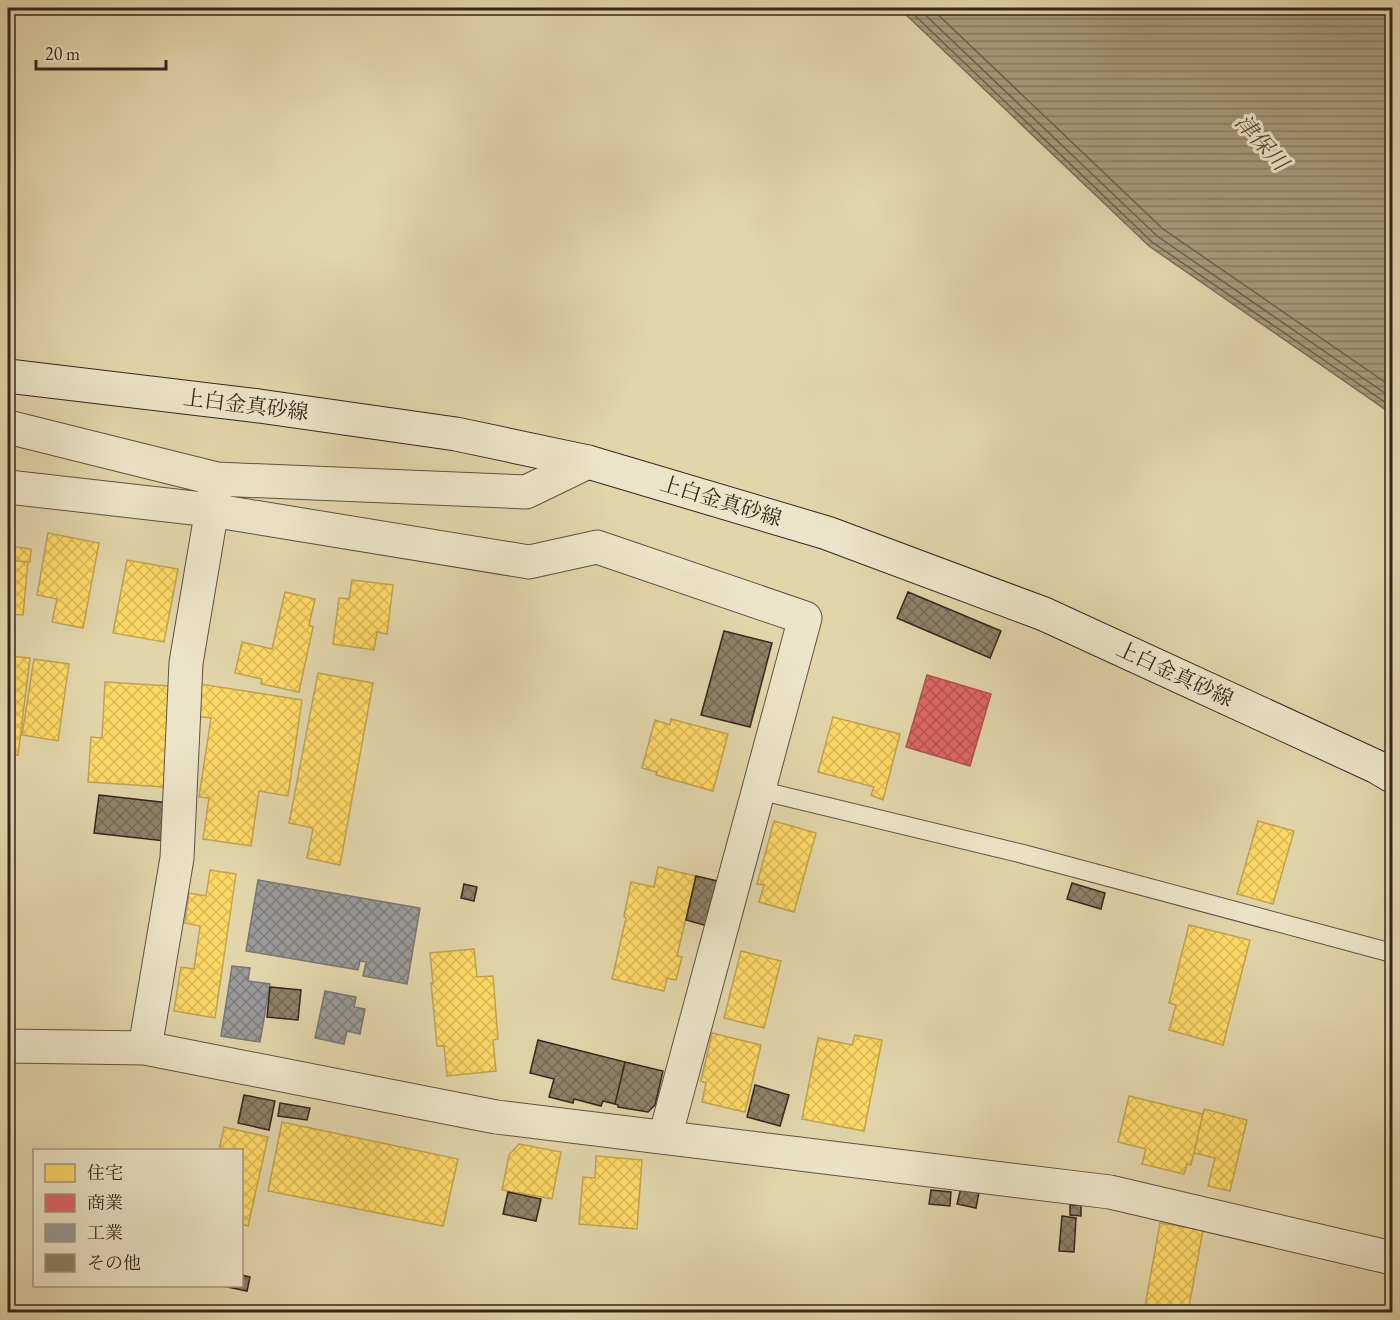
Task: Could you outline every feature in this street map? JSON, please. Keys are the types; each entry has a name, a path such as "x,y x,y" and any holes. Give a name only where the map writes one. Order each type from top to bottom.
{"street":[{"name":"上白金真砂線","path":"8,376 259,406 456,434 588,462 827,533 1044,614 1377,767 1392,776"},
{"path":"8,428 214,495 528,562 597,547 805,618 665,1137"},
{"path":"8,487 214,495 526,492 588,462"},
{"path":"145,1048 177,858 186,663 214,495"},
{"path":"8,1047 145,1048 496,1117 1110,1192 1392,1258"}],"lane":[{"path":"758,790 1023,854 1392,953"}],"water":[{"name":"津保川","path":"899,8 1392,8 1392,414 1149,246"}],"building: 住宅":[{"path":"48,533 99,543 83,628 52,622 57,599 37,595"},
{"path":"8,546 31,549 30,562 8,560"},
{"path":"8,560 28,562 23,615 8,614"},
{"path":"127,560 178,569 164,642 113,633"},
{"path":"352,580 393,585 387,634 377,632 374,650 333,644 339,598 349,599"},
{"path":"285,592 315,599 309,625 313,627 299,692 261,684 262,679 235,673 242,642 272,649"},
{"path":"8,656 30,658 18,755 8,753"},
{"path":"34,659 69,664 58,741 22,735"},
{"path":"318,673 373,683 340,865 307,858 313,828 289,823"},
{"path":"105,682 171,686 164,787 88,782 91,737 102,738"},
{"path":"200,684 302,700 288,796 259,791 251,846 203,839 209,798 199,797 211,718 195,716"},
{"path":"833,717 900,734 883,800 871,795 874,787 818,772"},
{"path":"671,719 728,734 713,791 656,775 657,772 642,768 655,720 670,725"},
{"path":"774,821 816,833 794,912 759,902 764,885 757,884"},
{"path":"1258,821 1294,831 1273,904 1237,894"},
{"path":"658,867 696,876 677,956 682,957 676,980 667,978 664,991 612,979 626,918 624,916 631,882 654,887"},
{"path":"210,870 236,874 215,1018 174,1011 181,967 194,969 200,926 185,923 189,893 206,896"},
{"path":"1189,925 1250,940 1223,1045 1169,1030 1176,1005 1169,1003"},
{"path":"474,949 477,977 493,976 498,1039 493,1040 496,1071 447,1076 444,1046 437,1046 430,953"},
{"path":"741,951 781,961 764,1028 724,1018"},
{"path":"1392,1026 1392,1052 1386,1050"},
{"path":"712,1033 761,1045 745,1112 702,1102 706,1083 701,1081"},
{"path":"855,1035 882,1040 864,1131 802,1119 818,1038 852,1045"},
{"path":"1129,1096 1203,1114 1191,1165 1187,1164 1184,1174 1142,1164 1146,1149 1118,1142"},
{"path":"1204,1109 1247,1120 1230,1191 1208,1186 1215,1158 1194,1153"},
{"path":"282,1122 458,1159 443,1226 268,1191"},
{"path":"224,1127 268,1137 248,1226 243,1224 243,1149 219,1149"},
{"path":"519,1144 561,1152 552,1199 502,1190 509,1155"},
{"path":"596,1156 642,1160 637,1229 579,1224 583,1177 595,1178"},
{"path":"1160,1223 1203,1230 1188,1312 1144,1312"}],"building: 商業":[{"path":"927,675 991,694 970,766 906,747"}],"building: 工業":[{"path":"258,880 420,908 407,984 363,976 366,962 360,961 358,970 246,951"},
{"path":"232,966 250,968 248,981 270,984 260,1042 221,1036"},
{"path":"325,991 356,997 354,1007 365,1009 360,1034 347,1031 344,1044 315,1038"}],"building: その他":[{"path":"908,592 1001,631 990,658 897,618"},
{"path":"724,631 772,643 750,727 701,715"},
{"path":"99,795 169,803 165,841 94,833"},
{"path":"696,876 718,881 708,926 686,920"},
{"path":"1072,883 1105,893 1101,909 1067,899"},
{"path":"464,884 477,887 474,901 461,898"},
{"path":"270,987 301,990 298,1020 267,1017"},
{"path":"538,1040 625,1062 615,1104 603,1101 601,1106 574,1099 573,1103 549,1097 554,1079 530,1073"},
{"path":"625,1062 663,1071 655,1105 648,1112 618,1107 615,1104"},
{"path":"755,1085 789,1095 780,1126 747,1117"},
{"path":"244,1095 275,1101 269,1130 238,1123"},
{"path":"280,1103 310,1108 307,1120 278,1116"},
{"path":"961,1188 979,1192 976,1208 957,1204"},
{"path":"931,1190 951,1192 950,1206 929,1204"},
{"path":"508,1192 541,1199 536,1221 503,1214"},
{"path":"1070,1205 1081,1205 1081,1216 1070,1215"},
{"path":"1062,1216 1076,1218 1074,1252 1059,1251"},
{"path":"243,1275 250,1277 247,1291 228,1287 243,1287"}]}
